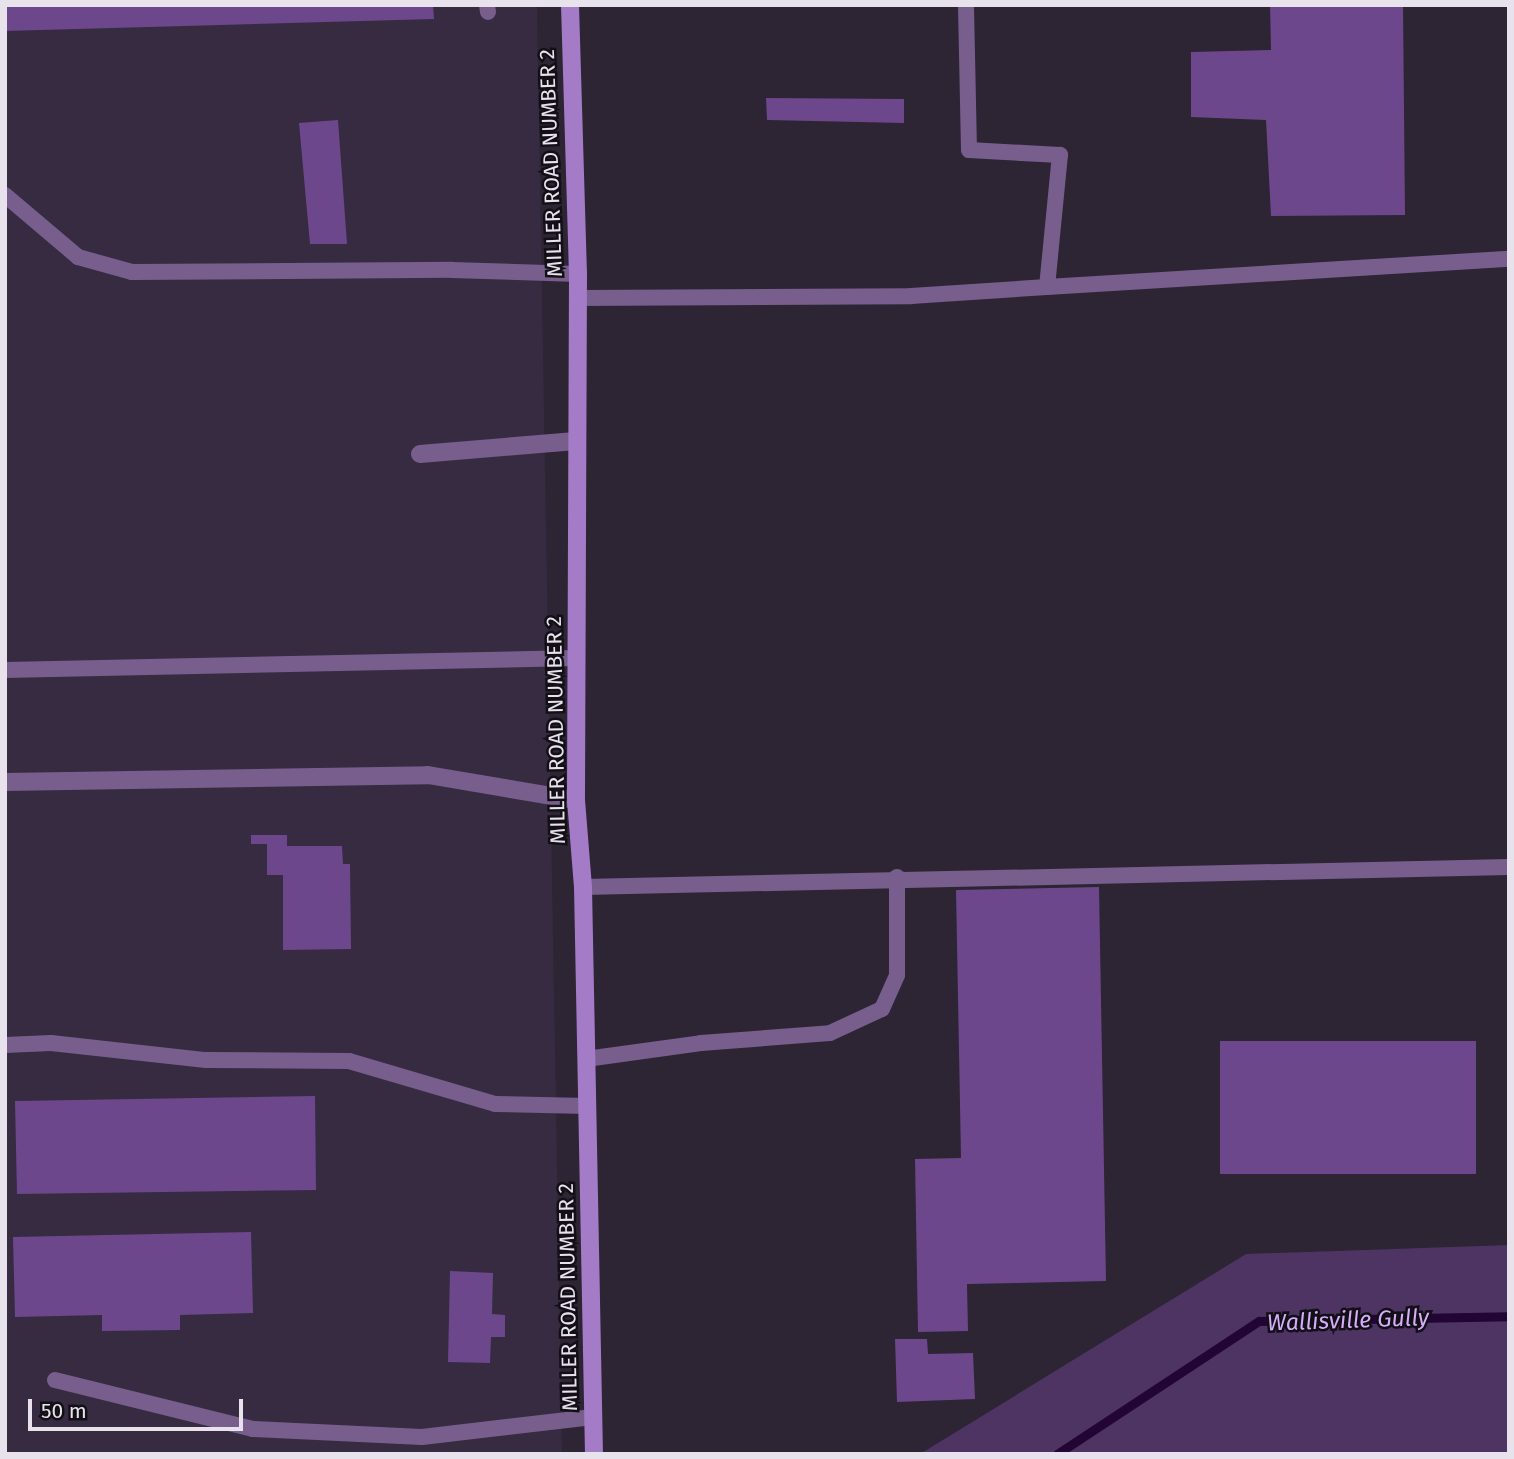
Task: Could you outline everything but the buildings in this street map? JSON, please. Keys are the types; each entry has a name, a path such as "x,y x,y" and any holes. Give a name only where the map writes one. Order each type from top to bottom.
{"main road":[{"name":"MILLER ROAD NUMBER 2","path":"570,5 578,274 575,441 576,800 583,887 594,1454"}],"street":[{"path":"420,454 575,441"},
{"path":"5,782 428,775 576,800"}],"lane":[{"path":"967,5 969,150 1060,155 1047,287"},
{"path":"5,195 78,257 132,272 452,270 578,274"},
{"path":"577,298 911,296 1509,259"},
{"path":"5,670 577,658"},
{"path":"583,887 897,877 1509,867"},
{"path":"586,1059 701,1043 830,1033 882,1009 897,975 897,877"},
{"path":"5,1045 51,1043 206,1060 349,1061 495,1104 587,1106"},
{"path":"55,1380 253,1429 422,1437 593,1417"}],"shaded area":[{"path":"5,5 537,5 562,1454 5,1454"},
{"path":"1509,1245 1509,1454 920,1454 1246,1254"}],"waterway":[{"name":"Wallisville Gully","path":"1057,1454 1259,1321 1509,1316"}]}
